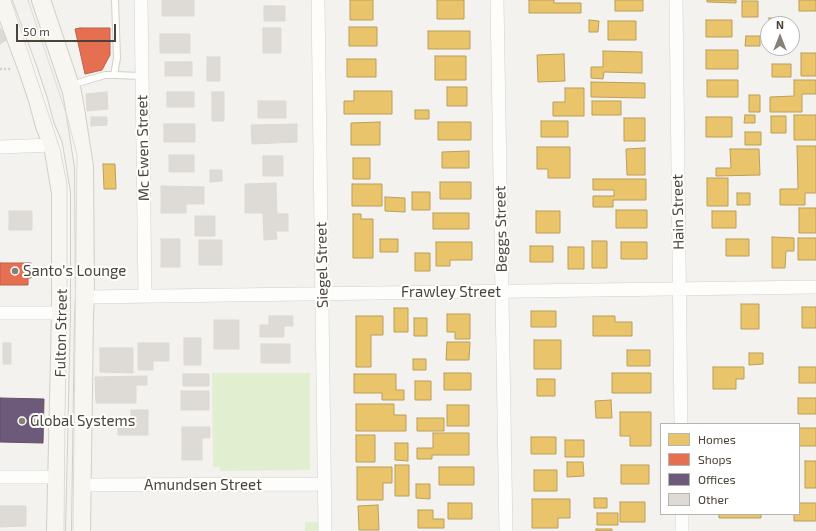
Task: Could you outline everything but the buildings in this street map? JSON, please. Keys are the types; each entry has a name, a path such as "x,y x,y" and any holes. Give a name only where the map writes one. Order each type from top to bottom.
{"main road":[{"name":"Fulton Street","path":"2,0 28,70 38,100 44,126 53,145 61,194 61,313 56,531"},
{"name":"Fulton Street","path":"42,0 69,86 76,115 84,167 85,297 81,531"}],"street":[{"name":"Mc Ewen Street","path":"141,0 145,295"},
{"name":"Siegel Street","path":"318,0 325,531"},
{"name":"Beggs Street","path":"497,0 506,531"},
{"name":"Hain Street","path":"676,0 681,423"},
{"path":"0,147 53,145"},
{"name":"Frawley Street","path":"85,297 145,295 181,296 322,293 502,292 816,286"},
{"path":"0,313 61,313"},
{"path":"0,477 58,477"},
{"name":"Amundsen Street","path":"81,485 324,484"},
{"path":"682,515 682,531"}],"lane":[{"path":"114,75 117,58 115,0"},
{"path":"69,86 105,75 142,76"}],"green space":[{"path":"212,373 310,373 310,470 220,471 220,467 213,467"},
{"path":"305,522 318,522 318,531 305,531"}],"tram line":[{"path":"11,0 60,149 67,184 64,531"},
{"path":"28,0 67,116 77,155 73,531"}],"place":[{"name":"Santo's Lounge","path":"15,271"},
{"name":"Global Systems","path":"22,421"}]}
